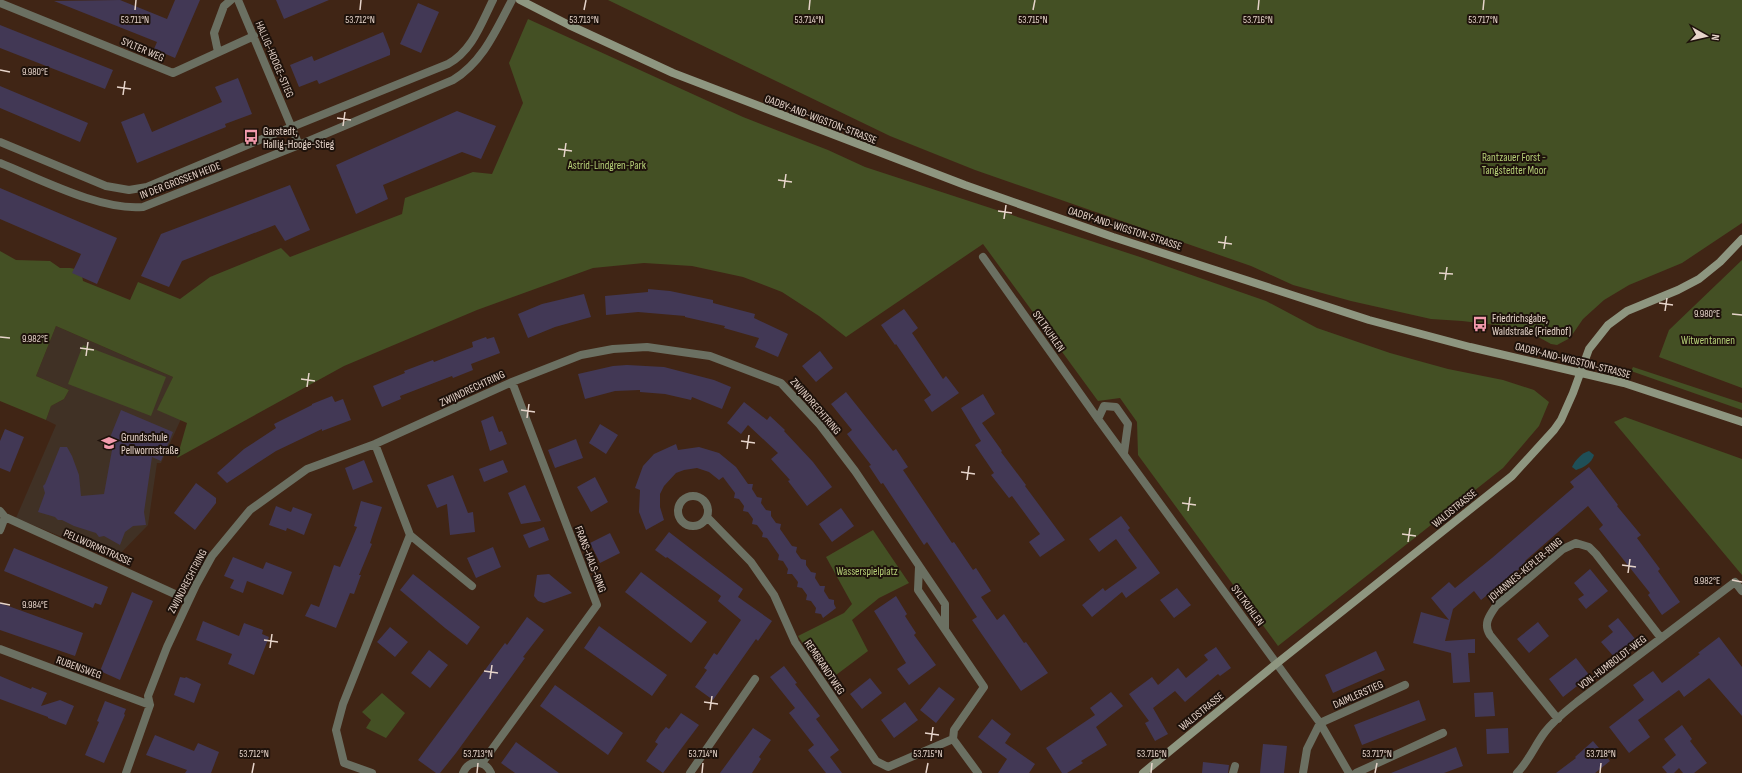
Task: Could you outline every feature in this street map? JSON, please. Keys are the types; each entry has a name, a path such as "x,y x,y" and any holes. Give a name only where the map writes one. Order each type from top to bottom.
{"main road":[{"name":"OADBY-AND-WIGSTON-STRASSE","path":"520,0 569,25 673,73 987,193 1113,237 1370,320 1440,339 1624,383 1742,422"},
{"name":"WALDSTRASSE","path":"1143,773 1276,664 1512,476 1554,430 1570,400 1594,342 1608,325 1617,317 1699,279 1720,262 1742,239"}],"street":[{"path":"218,52 214,33 224,6 231,0"},
{"name":"HALLIG-HOOGE-STIEG","path":"238,0 292,126"},
{"name":"IN DER GROSSEN HEIDE","path":"0,142 106,186 129,190 147,187 454,60 462,54 474,37 493,0"},
{"name":"IN DER GROSSEN HEIDE","path":"0,163 105,204 135,208 153,204 438,87 464,74 478,60 512,0"},
{"name":"SYLTER WEG","path":"0,3 173,73 254,36"},
{"path":"292,126 299,145"},
{"name":"SYLTKUHLEN","path":"983,257 1098,419 1320,723 1349,773"},
{"name":"ZWIJNDRECHTRING","path":"126,773 150,705 148,696 167,647 188,600 212,556 250,510 307,469 375,444 512,382 581,355 613,349 647,347 710,356 781,383 820,425 838,448 945,604 945,628"},
{"name":"FRANS-HALS-RING","path":"482,763 597,605 512,382"},
{"path":"1098,419 1104,406 1116,407 1128,424 1124,453"},
{"path":"375,444 410,535 472,586"},
{"path":"0,530 3,514"},
{"name":"PELLWORMSTRASSE","path":"3,514 188,600"},
{"name":"REMBRANDTWEG","path":"707,517 751,562 774,595 795,642 876,762 888,767 953,739"},
{"path":"372,773 344,763 336,730 343,704 410,535"},
{"name":"JOHANNES-KEPLER-RING","path":"1558,718 1490,635 1486,624 1488,617 1496,606 1563,549 1576,543 1589,547 1596,554 1660,638"},
{"path":"920,567 918,590 984,687 954,730 953,739 978,773"},
{"name":"VON-HUMBOLDT-WEG","path":"1517,773 1526,763 1546,731 1558,718 1660,638 1735,582 1742,591"},
{"name":"RUBENSWEG","path":"0,649 150,705"},
{"path":"690,773 755,680"},
{"name":"DAIMLERSTIEG","path":"1320,723 1405,685"},
{"path":"1304,773 1307,749 1320,723"},
{"path":"1356,773 1443,733"},
{"path":"463,773 468,766 482,763 491,773"}],"shaded area":[{"name":"Grundschule Pellwormstraße","path":"56,326 173,377 158,410 181,419 161,463 157,463 148,525 115,559 16,518 56,425 46,420 51,406 64,399 69,390 36,376"}],"green space":[{"name":"Rantzauer Forst - Tangstedter Moor","path":"608,0 1742,0 1742,223 1682,263 1629,285 1604,300 1583,319 1570,338 1557,345 1551,344 1522,328 1431,319 1351,301 1293,285 1251,266 975,170 890,136"},
{"name":"Astrid-Lindgren-Park","path":"528,19 743,117 828,150 865,167 1140,257 1266,301 1317,328 1390,353 1448,369 1503,380 1534,390 1549,402 1539,426 1503,468 1278,646 1138,455 1137,422 1120,398 1098,401 983,244 846,337 819,316 782,292 743,277 692,266 644,263 593,268 477,310 344,366 177,458 187,423 157,410 173,377 56,326 36,376 69,390 64,399 51,406 46,420 0,401 0,251 16,260 50,261 60,268 81,270 83,281 130,300 138,282 180,299 210,277 281,248 290,257 402,214 405,198 473,172 492,174 523,103 509,63"},
{"name":"Witwentannen","path":"1742,260 1742,388 1659,357 1669,330"},
{"path":"83,345 166,377 151,416 68,384"},
{"path":"1633,367 1742,403 1742,410 1631,371"},
{"path":"1625,417 1742,459 1742,575 1614,422"},
{"name":"Wasserspielplatz","path":"873,530 909,583 879,598 852,620 868,651 828,681 798,636 844,613 852,604 826,557"},
{"path":"382,693 405,713 386,738 366,728 371,720 362,712"}],"water":[{"path":"1589,451 1594,455 1589,463 1576,470 1572,467 1579,457"}],"building":[{"path":"120,0 167,19 175,0 200,0 175,58 154,49 157,42 54,1"},
{"path":"276,0 329,0 284,19"},
{"path":"418,3 439,12 421,53 400,44"},
{"path":"0,25 113,70 105,89 0,48"},
{"path":"383,32 390,50 390,55 319,84 317,80 299,87 290,65 312,56 314,61"},
{"path":"238,78 252,114 225,124 226,127 137,163 121,122 144,113 152,132 222,102 215,87"},
{"path":"0,86 88,123 80,142 0,108"},
{"path":"457,111 496,126 481,159 462,152 383,185 388,199 356,214 336,165"},
{"path":"290,185 310,230 285,241 275,225 182,261 169,287 141,276 161,234"},
{"path":"0,188 117,238 97,284 72,273 81,254 0,219"},
{"path":"648,289 670,291 713,300 713,303 755,314 754,318 788,334 778,357 755,347 759,338 724,328 725,326 685,316 638,312 606,315 605,296 648,292"},
{"path":"584,294 591,317 555,327 528,338 518,314 542,304"},
{"path":"904,309 918,328 912,333 943,379 946,376 959,393 932,412 924,400 931,395 881,325"},
{"path":"486,337 487,339 494,337 500,353 471,364 473,370 453,378 452,376 400,396 401,399 382,407 373,386 405,373 404,371 433,360 434,362 473,347 472,342"},
{"path":"820,351 833,368 816,382 802,366"},
{"path":"627,365 664,367 714,380 731,387 722,409 692,397 691,400 665,394 640,392 640,390 615,391 585,399 578,374 613,366"},
{"path":"846,392 893,451 896,449 908,467 903,470 952,543 954,542 973,570 976,568 991,591 981,597 997,620 1004,614 1024,643 1026,642 1048,673 1021,691 972,620 977,617 927,542 924,545 883,483 881,484 869,466 871,465 847,434 852,430 831,404"},
{"path":"983,394 995,414 982,423 1002,451 1001,452 1026,485 1025,486 1065,540 1040,557 1029,542 1040,534 1012,496 1009,498 991,475 994,473 975,445 981,441 961,408"},
{"path":"332,396 335,402 343,399 351,420 322,431 322,429 276,451 227,483 217,473 244,449 276,428 274,424 312,404"},
{"path":"744,402 767,420 770,416 785,430 784,431 813,462 832,487 807,506 788,481 790,480 771,459 778,453 748,425 741,434 727,423"},
{"path":"121,410 173,432 161,461 152,457 144,512 146,525 133,526 125,532 120,545 104,536 99,537 96,533 38,512 45,493 43,486 60,447 67,447 72,456 79,475 81,496 104,494 112,450 115,442 109,440"},
{"path":"493,416 499,432 502,431 507,444 490,451 481,421"},
{"path":"600,424 618,435 606,454 589,443"},
{"path":"5,429 24,437 10,472 0,468 0,441"},
{"path":"576,439 583,458 555,468 548,450"},
{"path":"676,444 678,450 699,447 719,453 736,467 748,484 753,484 752,489 757,497 762,498 761,503 766,510 771,511 771,516 776,523 781,524 780,529 792,546 797,547 796,552 801,559 806,560 806,565 811,572 816,573 815,578 820,586 825,586 824,591 829,599 834,600 836,608 823,618 821,614 815,613 816,608 811,601 806,600 807,595 802,588 797,587 798,582 792,574 787,574 788,569 783,561 778,560 779,555 767,538 762,537 763,533 757,525 752,524 753,519 748,512 743,511 744,506 739,499 734,498 735,493 723,477 719,480 709,472 697,468 676,473 664,486 660,494 660,507 664,520 646,530 639,512 640,490 635,488 643,466 654,454"},
{"path":"364,460 373,482 353,490 345,468"},
{"path":"503,460 508,472 484,482 479,469"},
{"path":"1589,467 1618,505 1617,506 1641,535 1637,538 1660,569 1658,571 1680,602 1662,615 1648,595 1650,593 1599,529 1603,525 1588,506 1525,561 1527,563 1481,600 1474,591 1453,609 1445,641 1475,639 1475,653 1468,653 1470,682 1453,683 1451,653 1413,643 1421,612 1449,620 1431,598 1449,582 1455,588 1492,558 1574,487 1570,482"},
{"path":"453,475 468,513 473,512 475,532 450,535 447,504 437,508 427,485"},
{"path":"595,477 608,502 591,512 577,487"},
{"path":"196,483 216,498 216,503 195,530 174,513"},
{"path":"525,485 541,521 521,524 508,493"},
{"path":"361,501 382,507 370,543 372,544 359,575 361,575 354,594 350,593 336,628 305,616 311,604 319,607 334,565 340,567 357,527 354,526"},
{"path":"276,506 291,512 293,507 312,514 304,535 287,528 286,531 269,525"},
{"path":"841,508 854,526 832,542 819,524"},
{"path":"1121,516 1130,528 1128,530 1160,573 1126,598 1122,592 1092,617 1082,605 1103,588 1105,591 1137,568 1116,539 1099,552 1089,539"},
{"path":"544,527 549,540 529,548 523,535"},
{"path":"669,532 743,589 738,597 772,621 758,641 756,639 713,700 695,687 707,670 704,668 714,653 717,655 741,620 718,601 721,596 655,550"},
{"path":"610,533 620,553 600,563 590,543"},
{"path":"493,547 501,567 476,578 467,558"},
{"path":"14,548 108,587 101,605 95,603 93,608 4,571"},
{"path":"233,557 263,569 266,562 292,572 283,595 247,581 243,593 230,588 234,580 224,576"},
{"path":"1590,569 1608,591 1586,609 1578,599 1584,595 1574,583"},
{"path":"641,572 707,622 691,643 625,592"},
{"path":"413,574 480,627 467,645 400,590"},
{"path":"549,574 572,593 544,603 538,601 534,596 537,575"},
{"path":"1177,588 1191,605 1174,618 1160,600"},
{"path":"132,592 153,601 120,680 100,671"},
{"path":"896,596 907,614 905,616 916,633 914,635 936,665 909,685 897,669 906,663 874,611"},
{"path":"0,603 83,633 75,656 0,630"},
{"path":"527,617 544,630 523,657 525,658 456,753 440,773 436,773 418,760 505,643 507,645"},
{"path":"1618,618 1636,640 1615,658 1601,642 1613,632 1608,626"},
{"path":"203,621 239,636 244,623 263,630 262,634 269,637 254,675 228,664 232,654 196,640"},
{"path":"1538,622 1549,636 1529,653 1517,639"},
{"path":"599,626 667,675 652,696 584,648"},
{"path":"390,627 408,642 395,657 377,642"},
{"path":"1719,637 1742,667 1742,716 1709,678 1684,697 1679,690 1638,720 1650,737 1629,753 1609,727 1644,700 1633,685 1653,671 1662,683 1700,654 1698,653"},
{"path":"1216,647 1231,668 1220,676 1218,674 1185,702 1175,691 1153,708 1168,734 1155,741 1145,723 1149,721 1129,694 1152,677 1158,685 1178,668 1186,678 1208,660 1204,655"},
{"path":"429,650 448,665 430,688 411,673"},
{"path":"1376,651 1385,670 1333,693 1325,675"},
{"path":"1576,658 1590,676 1563,697 1549,679"},
{"path":"784,666 797,683 795,684 820,716 816,719 839,750 830,757 842,773 826,773 808,750 814,745 789,713 795,708 770,677"},
{"path":"0,676 31,689 32,687 47,693 41,706 60,700 74,706 66,725 0,699"},
{"path":"180,677 186,677 201,684 194,703 174,695"},
{"path":"870,678 882,693 862,709 850,694"},
{"path":"555,685 623,733 608,755 540,706"},
{"path":"939,687 955,699 936,723 920,710"},
{"path":"1111,692 1123,706 1096,727 1107,745 1081,761 1083,763 1067,773 1062,773 1046,748 1095,715 1090,708"},
{"path":"1493,692 1495,716 1475,717 1474,693"},
{"path":"1419,700 1426,720 1362,745 1354,725"},
{"path":"105,701 126,709 125,715 104,763 85,755 99,722 97,721"},
{"path":"905,702 918,720 894,738 881,720"},
{"path":"681,713 699,725 663,773 646,761 658,744 655,742 660,734 666,727 669,729"},
{"path":"992,719 1011,734 1005,743 1035,764 1029,773 998,773 1007,759 978,737"},
{"path":"1682,725 1692,739 1690,741 1707,763 1694,773 1683,773 1679,768 1674,773 1667,773 1662,767 1676,755 1664,739"},
{"path":"753,728 771,740 759,757 761,759 752,773 720,773"},
{"path":"1508,728 1509,753 1487,754 1486,729"},
{"path":"155,735 194,751 198,743 219,752 211,773 185,773 187,770 146,755"},
{"path":"1593,741 1610,761 1595,773 1556,773 1576,758 1575,757"},
{"path":"516,742 559,773 515,773 501,763"},
{"path":"1263,744 1287,746 1284,773 1260,773"},
{"path":"1456,747 1463,766 1444,773 1391,773"},
{"path":"1203,762 1229,765 1228,773 1202,773"}],"place":[{"name":"Garstedt, Hallig-Hooge-Stieg","path":"251,137"},
{"name":"Friedrichsgabe, Waldstraße (Friedhof)","path":"1480,324"},
{"name":"Grundschule Pellwormstraße","path":"109,443"}]}
